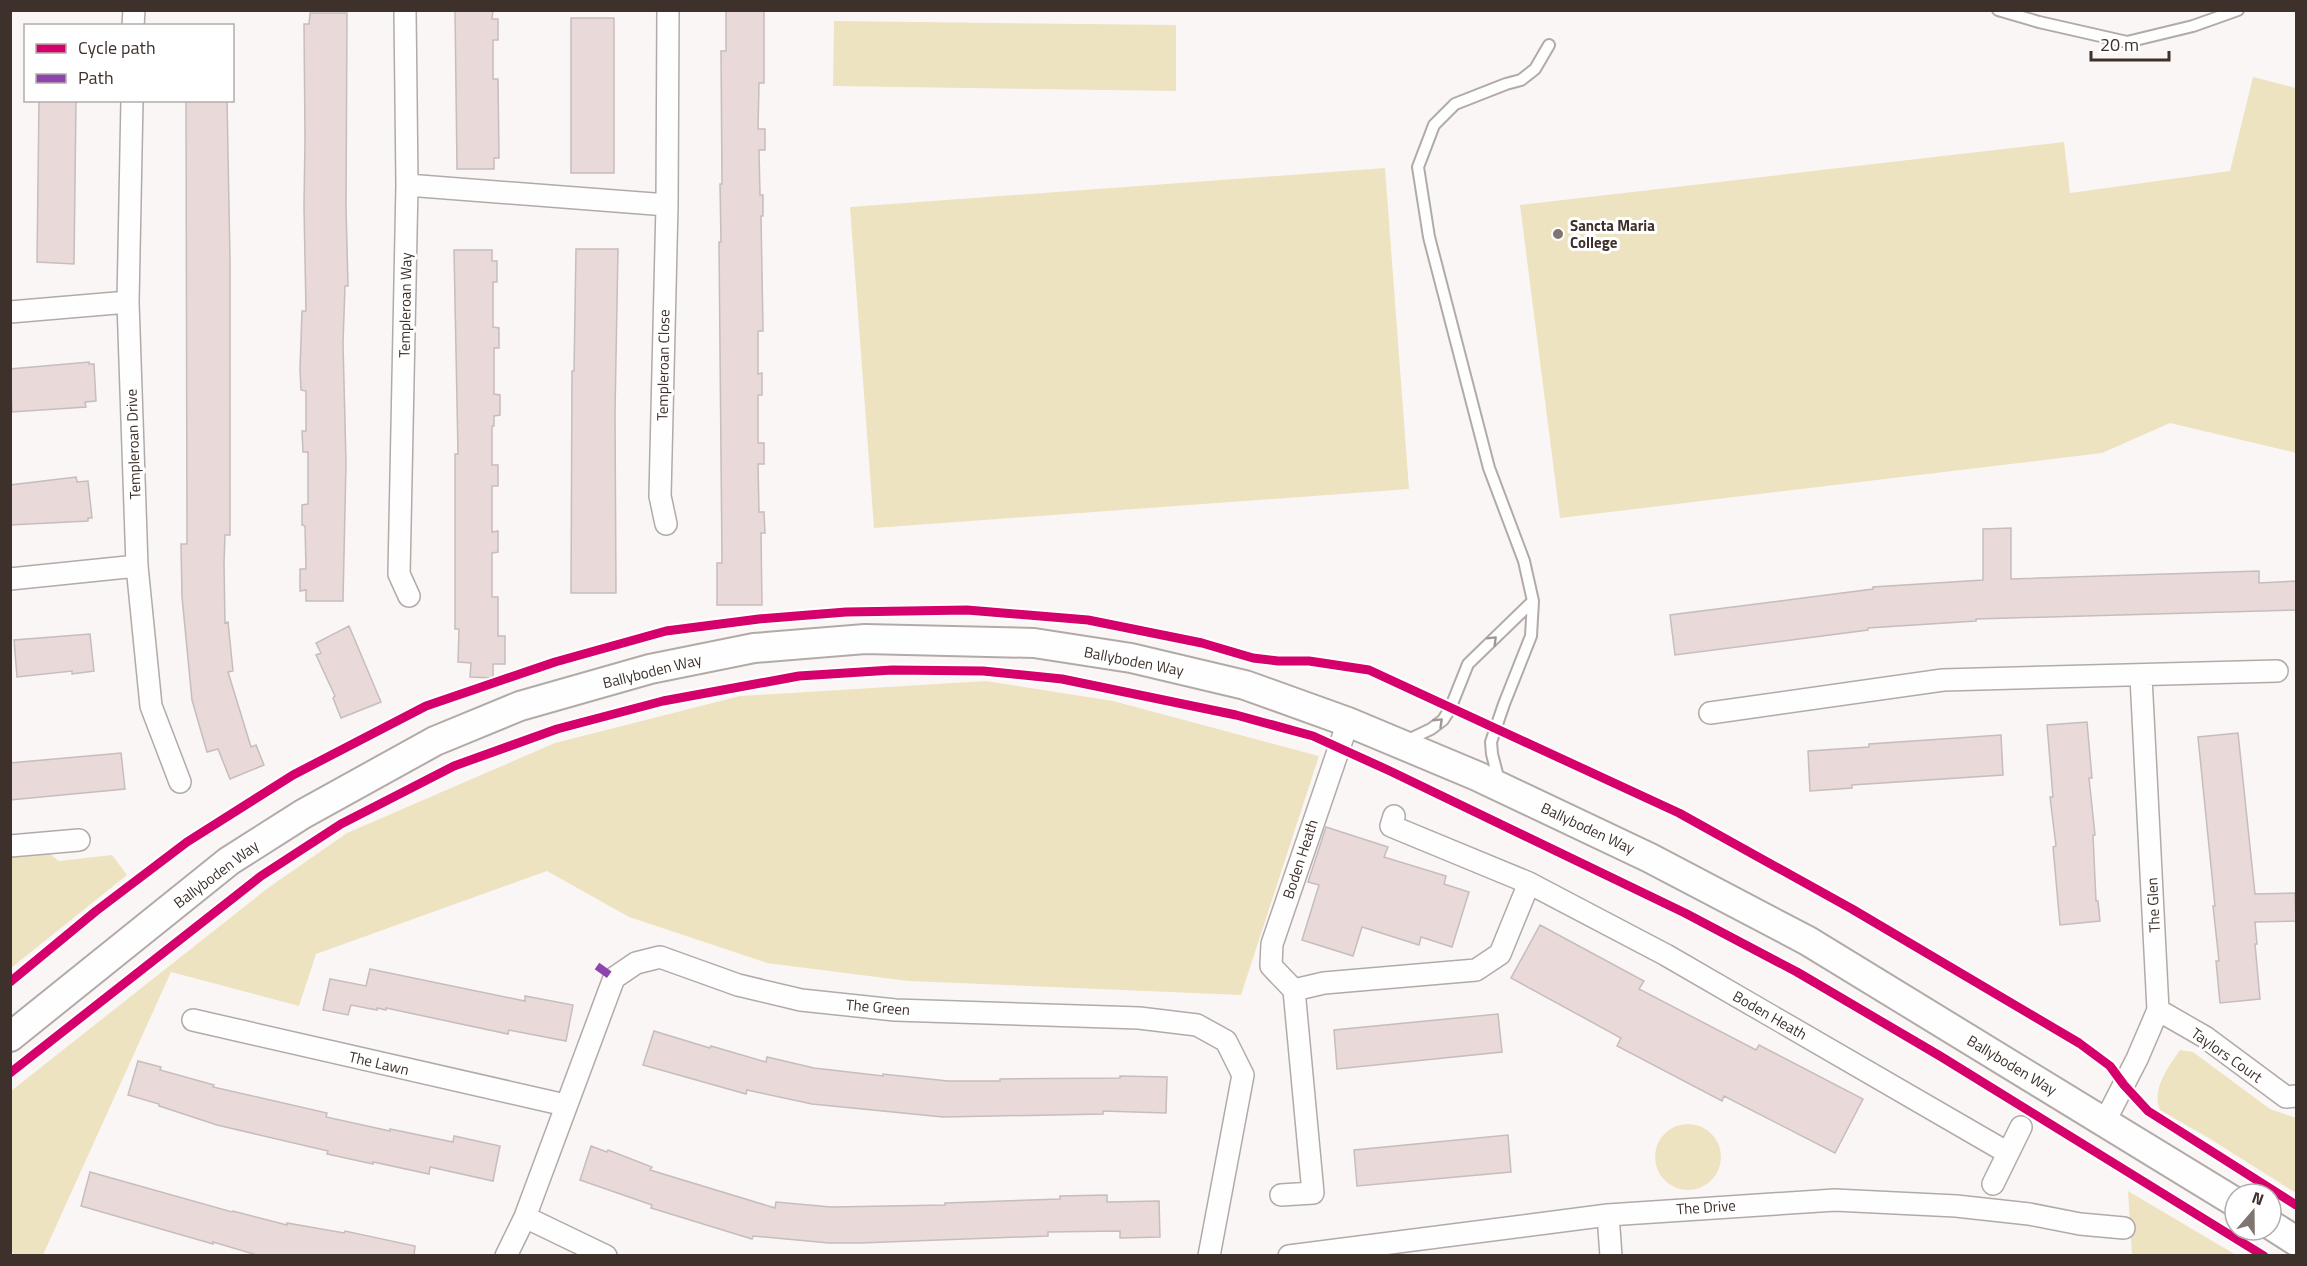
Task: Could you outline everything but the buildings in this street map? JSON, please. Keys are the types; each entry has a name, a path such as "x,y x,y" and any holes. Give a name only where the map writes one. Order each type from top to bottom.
{"main road":[{"name":"Ballyboden Way","path":"10,1037 229,861 303,814 435,741 520,706 650,669 754,648 865,639 1034,644 1131,658 1245,685 1402,743 1501,787 1650,858 1808,941 2223,1195"},
{"path":"2283,1233 2296,1241"}],"street":[{"name":"Templeroan Way","path":"405,10 407,185 399,574 409,596"},
{"name":"Templeroan Close","path":"666,524 660,496 667,205 668,10"},
{"name":"Templeroan Drive","path":"132,102 128,302 137,566 151,706 180,782"},
{"path":"407,185 667,205"},
{"path":"10,312 128,302"},
{"path":"10,579 137,566"},
{"path":"1710,713 1943,680 2277,672"},
{"name":"The Glen","path":"2104,1121 2137,1059 2158,1010 2142,676"},
{"name":"Boden Heath","path":"1294,990 1271,966 1272,944 1348,722"},
{"name":"Boden Heath","path":"1394,816 1391,826 1529,883 1666,955 2008,1153"},
{"path":"10,846 79,840"},
{"path":"1281,1196 1313,1193 1294,990 1324,983 1476,970 1500,954 1529,883"},
{"name":"The Green","path":"506,1256 525,1216 614,978 636,963 660,957 738,986 801,999 895,1010 1139,1018 1197,1024 1226,1041 1243,1075 1214,1254"},
{"name":"Taylors Court","path":"2158,1010 2205,1037 2286,1097 2296,1096"},
{"name":"The Lawn","path":"193,1020 565,1106"},
{"path":"1993,1184 2020,1127"},
{"name":"The Drive","path":"1289,1256 1608,1215 1835,1200 1956,1206 2029,1214 2079,1224 2124,1228"},
{"path":"1608,1215 1611,1256"},
{"path":"525,1216 606,1256"}],"lane":[{"path":"1998,10 2127,42 2193,26 2238,10"},
{"path":"1501,787 1491,742 1531,636 1533,601 1524,561 1489,468 1429,237 1418,167 1434,125 1455,104 1521,80 1535,69 1549,45"},
{"path":"1402,743 1431,729 1443,720 1450,709 1468,664 1533,601"}],"shaded area":[{"path":"834,21 1176,25 1176,91 833,86"},
{"path":"2253,77 2296,88 2296,453 2170,423 2102,453 1560,518 1520,205 2064,142 2070,193 2230,171"},
{"path":"1385,168 1409,489 874,528 850,207"},
{"path":"986,681 1113,701 1319,756 1241,995 908,981 767,963 629,917 547,871 316,954 299,1006 171,972 43,1255 14,1255 11,1250 11,1091 268,888 347,833 555,743 740,696"},
{"path":"50,854 59,861 112,855 127,875 11,968 11,857"},
{"path":"2180,1050 2193,1052 2270,1109 2296,1118 2296,1193 2283,1185 2283,1182 2279,1182 2160,1110 2159,1086 2166,1070"},
{"path":"1688,1124 1700,1127 1711,1134 1718,1145 1721,1157 1718,1169 1711,1180 1700,1187 1688,1190 1676,1187 1665,1180 1658,1169 1655,1157 1658,1145 1665,1134 1676,1127"},
{"path":"2128,1191 2236,1255 2132,1255"}],"marked path":[{"path":"597,966 614,978"}],"cycle path":[{"path":"10,982 96,911 187,842 293,775 426,706 555,662 666,631 759,619 846,612 967,610 1088,620 1202,643 1253,658 1309,661 1369,670 1679,813 1852,909 2079,1043 2110,1066 2148,1111 2296,1205"},
{"path":"10,1073 261,876 341,824 454,766 557,729 663,701 799,676 892,670 983,671 1062,679 1236,715 1313,736 1390,771 1685,913 1797,972 1940,1056 2264,1256"}],"place":[{"name":"Sancta Maria College","path":"1558,234"}]}
